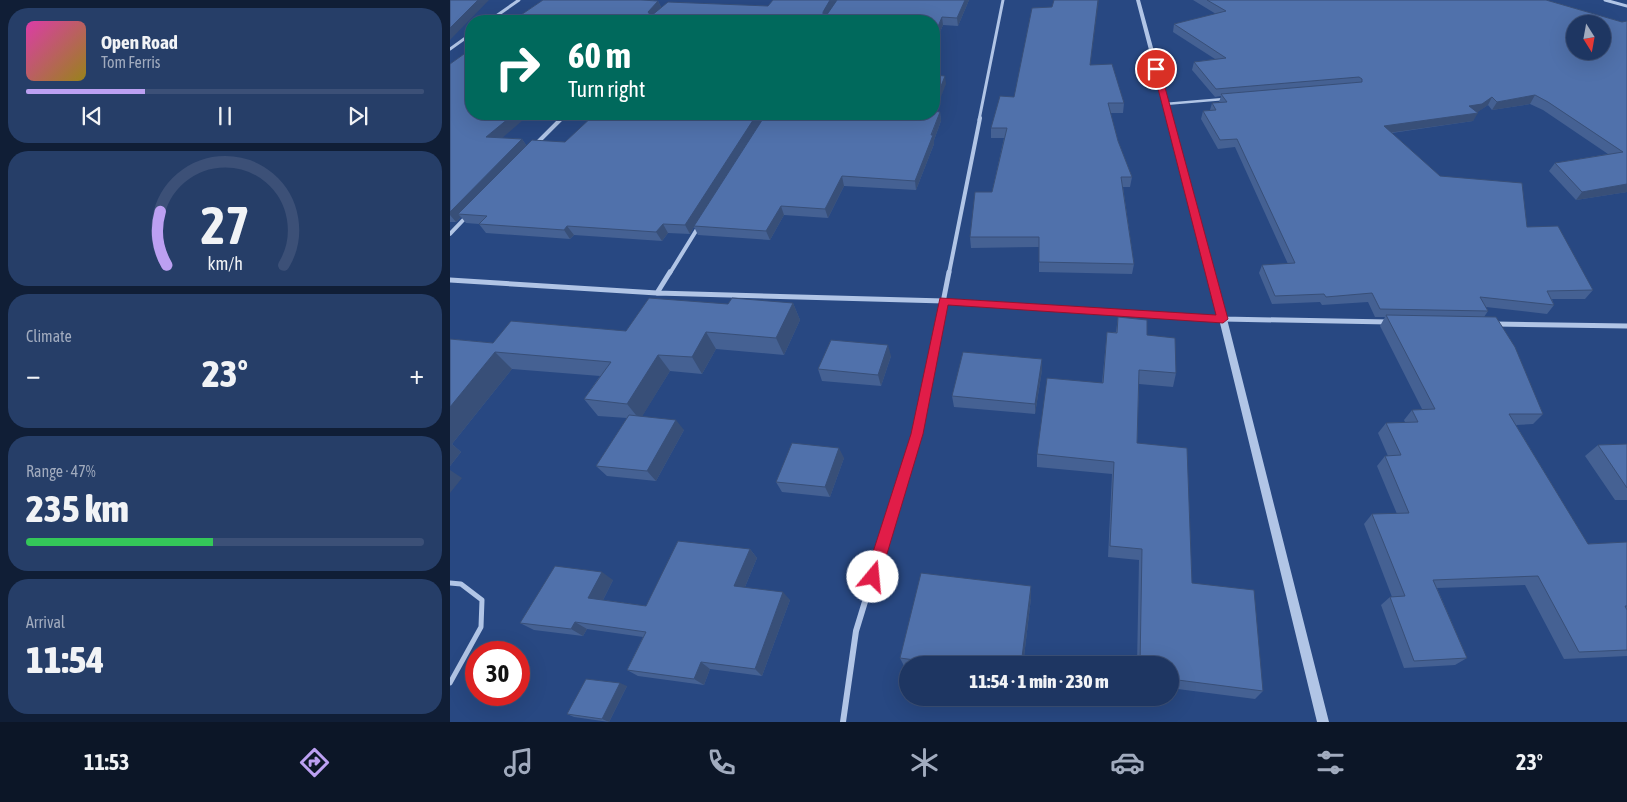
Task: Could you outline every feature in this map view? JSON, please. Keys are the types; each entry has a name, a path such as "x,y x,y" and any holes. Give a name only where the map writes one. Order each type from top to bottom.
{"street":[{"path":"498,15 519,0"},
{"path":"844,722 856,631 917,434 1003,0"},
{"path":"1138,0 1223,319 1323,722"},
{"path":"1605,0 1627,6"},
{"path":"450,49 465,38"},
{"path":"532,149 560,120"},
{"path":"450,234 470,213"},
{"path":"657,293 703,220"},
{"path":"450,280 657,293 944,301 1223,319 1398,323"},
{"path":"1486,324 1627,326"}],"lane":[{"path":"1165,104 1232,98"},
{"path":"450,583 461,584 482,600 481,627 450,683"}],"building":[{"path":"450,0 478,0 450,28"},
{"path":"543,0 658,1 648,12 650,15 521,15"},
{"path":"773,0 830,0 823,15 652,15 668,2 768,6"},
{"path":"837,0 965,0 957,18 942,17 940,22 940,15 827,15"},
{"path":"1054,0 1098,0 1090,65 1112,64 1124,103 1108,103 1118,141 1132,177 1121,177 1134,264 1039,262 1039,237 970,237 975,192 992,192 1007,128 991,128 1000,96 1014,97 1032,8 1052,7"},
{"path":"1207,0 1546,0 1598,15 1566,15 1566,60 1611,60 1611,19 1622,22 1627,21 1627,184 1582,192 1555,163 1623,152 1535,95 1497,102 1492,97 1482,104 1469,106 1478,113 1384,126 1440,176 1522,183 1527,227 1558,226 1593,290 1547,291 1554,305 1480,297 1488,311 1380,309 1372,293 1326,297 1324,294 1275,296 1262,265 1295,263 1237,139 1220,140 1203,111 1216,110 1212,103 1227,102 1221,94 1362,82 1362,79 1359,77 1216,89 1194,62 1226,58 1174,24 1226,11"},
{"path":"465,53 465,120 507,120 486,137 522,139 450,212 450,64"},
{"path":"940,76 945,76 940,89"},
{"path":"589,120 753,120 685,225 663,224 656,232 567,226 564,230 479,224 487,216 458,214 532,140 565,142"},
{"path":"762,120 937,120 915,181 842,176 825,209 781,206 766,231 694,226"},
{"path":"649,298 728,304 732,298 793,303 776,338 706,332 692,357 658,355 627,404 584,399 611,362 495,352 450,407 450,339 493,343 511,321 626,331"},
{"path":"1386,315 1496,317 1515,347 1543,414 1509,414 1588,544 1627,542 1627,606 1625,606 1627,610 1627,650 1579,652 1538,576 1433,580 1467,658 1414,661 1390,597 1405,596 1372,514 1409,513 1385,456 1401,455 1386,423 1418,422 1412,410 1435,409"},
{"path":"1118,317 1147,320 1147,335 1175,338 1176,373 1139,370 1137,443 1187,448 1192,583 1254,590 1263,691 1179,680 1179,656 1140,656 1142,549 1110,546 1114,462 1037,454 1047,378 1103,383 1107,332 1117,333"},
{"path":"831,340 888,345 878,375 818,369"},
{"path":"963,352 1042,359 1035,404 952,396"},
{"path":"629,415 676,420 647,471 596,466"},
{"path":"792,443 839,448 825,487 776,482"},
{"path":"1627,444 1627,488 1598,445"},
{"path":"678,541 750,549 734,586 783,592 755,669 701,662 694,679 627,670 646,632 575,622 571,629 520,623 555,566 602,572 588,598 646,606"},
{"path":"921,573 1031,586 1022,656 900,656"},
{"path":"586,679 620,683 602,719 567,714"}],"route":[{"path":"873,577 917,434 944,301 1223,319 1156,69"}]}
